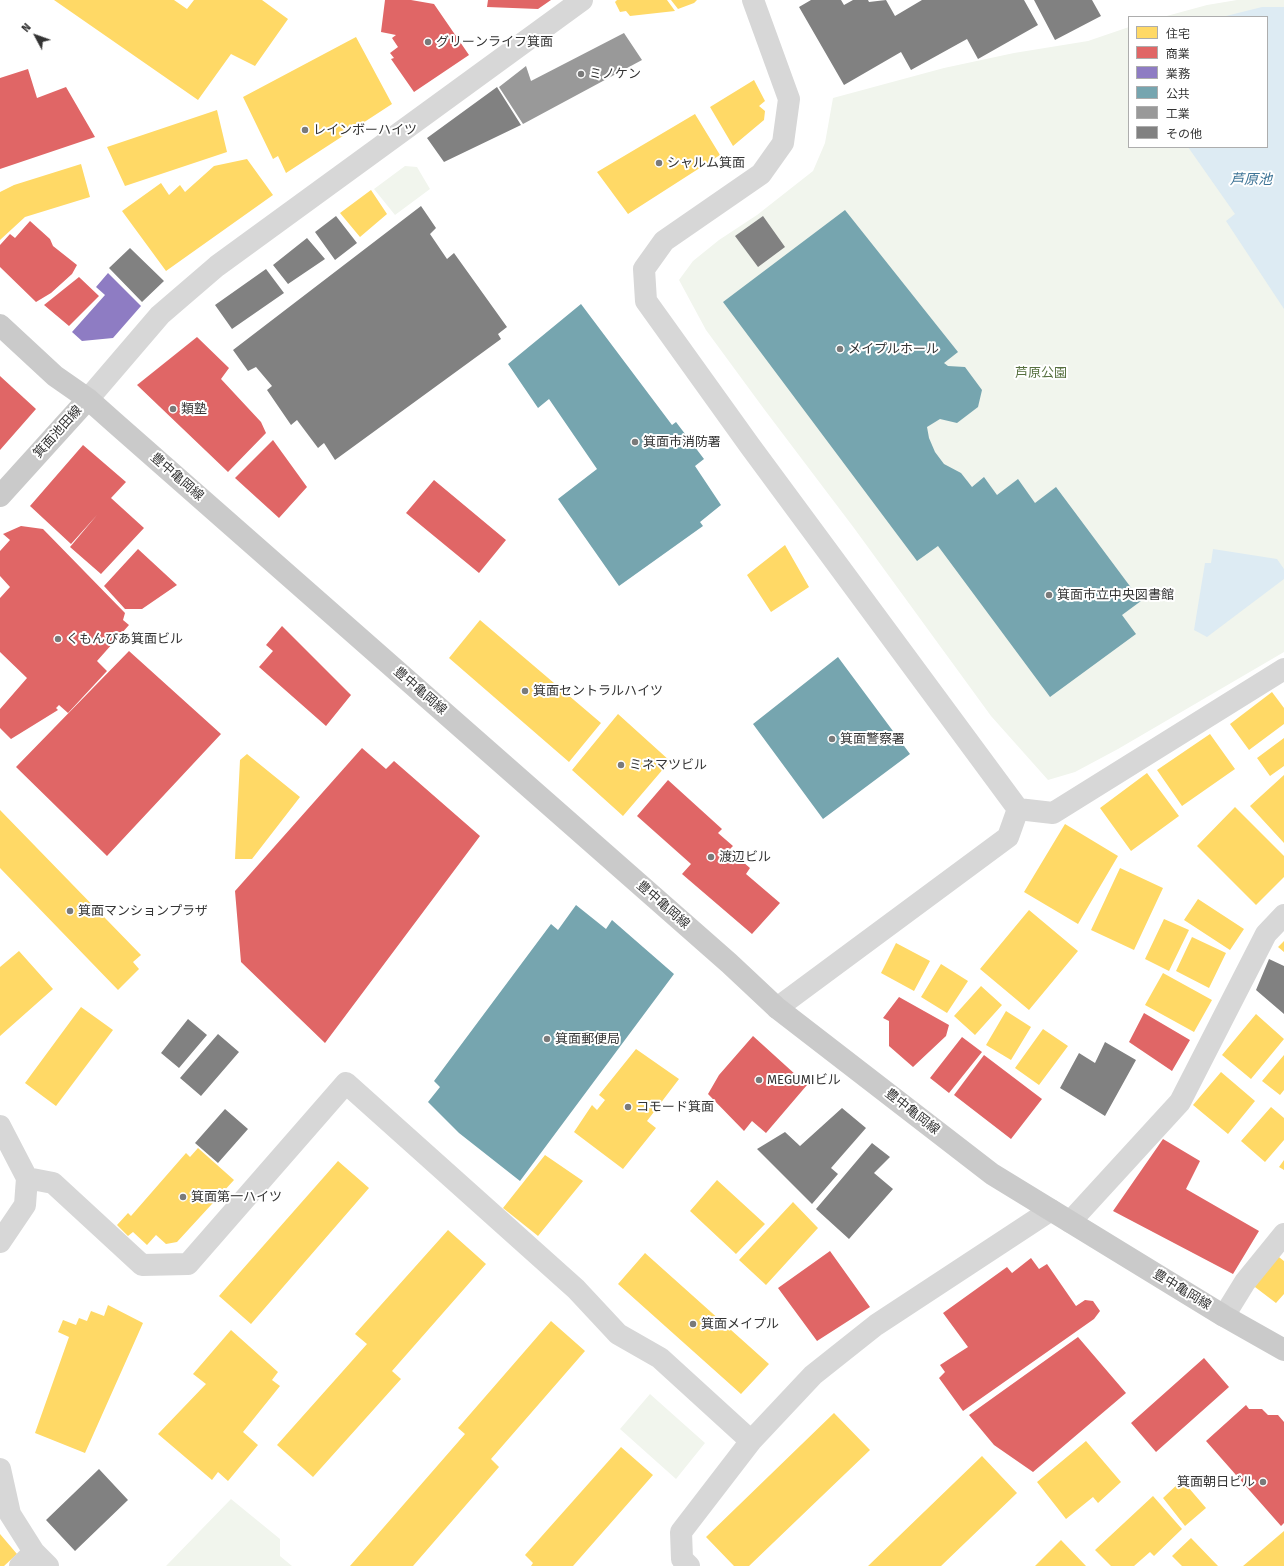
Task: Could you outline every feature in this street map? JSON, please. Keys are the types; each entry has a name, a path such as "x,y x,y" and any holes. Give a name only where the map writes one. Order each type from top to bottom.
{"main road":[{"name":"箕面池田線","path":"0,325 55,376 88,399 0,496"},
{"name":"豊中亀岡線","path":"88,399 723,957 777,1008 992,1174 1224,1316 1284,1350"}],"street":[{"path":"88,399 160,315 217,266 582,0"},
{"path":"754,0 789,99 783,143 761,174 664,241 644,269 646,301 750,446 1018,809 1053,813 1284,669"},
{"path":"777,1008 1008,837 1018,809"},
{"path":"1070,1222 1180,1102 1266,934 1284,915"},
{"path":"27,1178 53,1183 142,1265 188,1264 346,1083 576,1289 618,1334 660,1358 751,1442"},
{"path":"0,1126 27,1178 25,1205 0,1242"},
{"path":"689,1566 682,1559 681,1532 751,1442 813,1375 876,1325 1051,1210"},
{"path":"1224,1316 1245,1282 1284,1234"},
{"path":"0,1469 5,1514 34,1561"}],"green space":[{"name":"芦原公園","path":"1237,0 1284,0 1284,652 1118,749 1075,772 1048,780 991,716 854,528 764,409 706,330 679,280 693,261 719,240 757,215 813,171 825,143 833,98 944,68 1014,53 1088,41 1128,27 1128,148 1268,148 1268,16 1167,16 1207,5"},
{"path":"405,166 417,167 430,189 395,215 374,189"},
{"path":"650,1394 705,1443 676,1479 620,1429"},
{"path":"231,1499 280,1539 280,1556 292,1566 166,1566"}],"water":[{"name":"芦原池","path":"1262,7 1284,7 1284,309 1226,221 1235,214 1189,148 1268,148 1268,16 1226,16"},
{"path":"1213,549 1277,559 1284,569 1284,579 1207,637 1194,630 1205,563 1211,563"}],"building: 住宅":[{"path":"54,0 174,0 187,9 194,0 262,0 288,19 255,66 231,54 198,100"},
{"path":"617,0 667,0 675,11 630,16 626,11 620,12 615,2"},
{"path":"671,0 697,0 694,3 678,9"},
{"name":"レインボーハイツ","path":"356,37 392,104 286,173 278,156 273,159 243,97"},
{"path":"754,80 765,101 759,106 765,111 764,120 733,146 710,107"},
{"path":"217,110 227,152 125,186 107,147"},
{"name":"シャルム箕面","path":"695,114 720,155 628,214 597,172"},
{"path":"247,159 273,195 166,271 122,211 161,183 169,195 180,185 185,192 214,166"},
{"path":"81,164 90,197 25,217 0,240 0,192 14,185"},
{"path":"371,190 387,214 360,237 340,213"},
{"path":"785,545 809,587 771,612 747,575"},
{"name":"箕面セントラルハイツ","path":"480,620 601,723 569,762 449,658"},
{"path":"1272,692 1284,708 1284,724 1249,750 1230,724"},
{"name":"ミネマツビル","path":"618,714 670,761 623,816 572,770"},
{"path":"1210,734 1235,769 1182,806 1157,770"},
{"path":"1284,738 1284,766 1270,776 1257,758"},
{"path":"247,754 300,797 252,859 235,859 240,760"},
{"path":"1147,773 1179,816 1131,851 1100,808"},
{"path":"1284,775 1284,843 1250,806"},
{"path":"1235,807 1284,856 1284,877 1256,905 1197,846"},
{"name":"箕面マンションプラザ","path":"0,810 141,955 133,962 139,969 118,990 0,868"},
{"path":"1065,824 1118,856 1078,924 1024,892"},
{"path":"1120,868 1163,888 1134,950 1091,930"},
{"path":"1198,899 1244,929 1230,950 1184,920"},
{"path":"1029,910 1078,951 1029,1010 980,969"},
{"path":"1164,919 1189,930 1169,971 1145,959"},
{"path":"1192,937 1226,953 1209,988 1176,971"},
{"path":"1284,941 1284,952 1278,947"},
{"path":"896,943 930,961 914,991 881,973"},
{"path":"19,951 53,989 0,1036 0,967"},
{"path":"941,964 968,981 947,1013 921,997"},
{"path":"1163,973 1212,1000 1194,1032 1145,1005"},
{"path":"981,986 1002,1005 975,1035 954,1016"},
{"path":"81,1007 113,1030 56,1106 25,1083"},
{"path":"1006,1011 1031,1027 1011,1060 986,1045"},
{"path":"1256,1014 1284,1039 1251,1079 1222,1055"},
{"path":"1043,1029 1068,1046 1039,1085 1015,1068"},
{"name":"コモード箕面","path":"636,1049 679,1079 647,1121 656,1128 623,1169 574,1132 592,1105 597,1110 605,1100 599,1095"},
{"path":"1284,1055 1284,1090 1280,1095 1262,1081"},
{"path":"1221,1072 1255,1101 1228,1134 1193,1105"},
{"path":"1271,1107 1284,1118 1284,1140 1265,1162 1241,1141"},
{"name":"箕面第一ハイツ","path":"198,1148 234,1180 177,1242 166,1244 156,1235 147,1245 133,1232 128,1236 117,1225 128,1213 131,1216 186,1153 190,1157"},
{"path":"545,1155 583,1181 538,1236 503,1208"},
{"path":"1284,1160 1284,1170 1279,1167"},
{"path":"338,1161 369,1188 251,1324 219,1296"},
{"path":"717,1180 765,1224 736,1254 690,1211"},
{"path":"793,1202 818,1228 766,1285 739,1260"},
{"path":"448,1230 486,1264 392,1371 401,1379 313,1477 277,1445 367,1344 355,1334"},
{"name":"箕面メイプル","path":"645,1253 769,1364 741,1394 618,1284"},
{"path":"1275,1254 1284,1261 1284,1294 1276,1303 1251,1284"},
{"path":"108,1305 143,1323 85,1453 35,1433 69,1337 58,1332 63,1320 76,1325 79,1318 87,1321 91,1311 104,1316"},
{"path":"551,1321 585,1351 491,1459 499,1467 413,1566 350,1566 465,1434 458,1428"},
{"path":"231,1330 278,1372 272,1380 280,1386 243,1432 258,1445 228,1481 218,1472 212,1480 158,1434 206,1384 193,1374"},
{"path":"834,1413 870,1450 749,1566 734,1566 706,1537"},
{"path":"1086,1441 1121,1482 1098,1503 1093,1497 1066,1519 1037,1482"},
{"path":"621,1447 653,1475 573,1566 531,1566 533,1563 525,1555"},
{"path":"982,1456 1017,1493 941,1566 868,1566"},
{"path":"1182,1480 1206,1508 1185,1526 1163,1498"},
{"path":"1153,1496 1182,1529 1154,1556 1150,1552 1134,1566 1111,1566 1095,1550"},
{"path":"1284,1531 1284,1566 1243,1566"},
{"path":"0,1534 17,1554 4,1566 0,1566"},
{"path":"1191,1538 1218,1566 1182,1566 1172,1556"},
{"path":"1061,1540 1086,1566 1035,1566"}],"building: 商業":[{"name":"グリーンライフ箕面","path":"385,0 411,0 434,4 469,55 414,92 391,59 394,58 390,53 398,47 392,38 396,35 381,32"},
{"path":"488,0 551,0 538,9 487,7"},
{"path":"28,69 37,98 66,87 95,137 0,169 0,78"},
{"path":"30,221 50,239 53,246 77,265 72,274 51,293 36,302 0,267 0,245 10,234 15,238"},
{"path":"79,277 99,296 69,326 44,305"},
{"path":"197,337 229,368 221,379 261,422 266,433 228,472 137,385"},
{"path":"0,376 36,409 0,450"},
{"path":"273,440 307,487 279,518 235,478"},
{"path":"83,445 126,482 111,498 144,528 101,574 70,547 97,515 71,544 30,506"},
{"path":"434,480 506,540 479,573 406,513"},
{"name":"くもんぴあ箕面ビル","path":"21,526 43,529 125,613 123,620 129,625 97,661 107,671 68,713 59,705 56,708 58,710 11,739 0,728 0,709 27,678 0,652 0,598 10,587 0,576 0,551 10,540 3,534"},
{"path":"138,549 177,585 142,609 125,609 104,586"},
{"path":"282,626 351,695 326,726 259,667 273,651 266,645"},
{"path":"129,651 221,734 107,856 16,767"},
{"path":"362,748 386,769 394,761 480,836 325,1043 241,962 235,891"},
{"name":"渡辺ビル","path":"668,780 722,829 718,833 733,846 729,850 750,868 746,874 780,903 752,934 682,874 691,864 637,816"},
{"path":"899,997 949,1025 946,1036 913,1067 889,1046 889,1021 883,1018"},
{"path":"1144,1013 1190,1040 1172,1071 1129,1042"},
{"name":"MEGUMIビル","path":"753,1036 807,1085 766,1133 752,1121 744,1131 708,1094 719,1075"},
{"path":"962,1037 982,1052 949,1093 930,1078"},
{"path":"984,1055 1042,1099 1011,1139 954,1095"},
{"path":"1163,1139 1200,1161 1186,1189 1259,1231 1233,1274 1113,1211"},
{"path":"830,1251 870,1307 817,1341 778,1288"},
{"path":"1031,1258 1039,1269 1047,1264 1076,1306 1085,1300 1093,1301 1100,1311 1094,1319 963,1411 939,1378 945,1372 940,1365 968,1347 943,1313 1007,1267 1012,1273"},
{"path":"1078,1337 1126,1393 1033,1472 994,1445 969,1415"},
{"path":"1204,1358 1229,1387 1156,1452 1131,1423"},
{"name":"箕面朝日ビル","path":"1246,1405 1249,1409 1262,1409 1268,1415 1278,1415 1284,1422 1284,1523 1281,1526 1206,1441"}],"building: 業務":[{"path":"108,273 141,306 113,338 82,341 72,332 105,295 96,287"}],"building: 公共":[{"path":"845,210 958,352 944,363 948,366 965,367 982,390 978,407 957,423 940,419 927,427 929,438 935,452 944,464 961,473 972,487 984,477 997,495 1018,479 1035,503 1056,487 1141,601 1122,615 1136,634 1050,697 938,546 917,561 723,302"},
{"name":"箕面市消防署","path":"581,304 672,425 676,422 704,459 695,466 721,505 700,522 703,526 619,586 558,499 597,469 549,399 538,408 508,364"},
{"name":"箕面警察署","path":"838,657 910,754 823,819 753,724"},
{"path":"576,905 606,929 612,920 674,974 520,1181 459,1133 428,1102 440,1087 434,1081 551,924 558,930"}],"building: 工業":[{"name":"ミノケン","path":"624,33 642,60 523,124 499,87 526,66 531,81"}],"building: その他":[{"path":"811,0 841,0 844,5 853,0 868,0 869,2 886,0 895,16 922,0 1024,0 1038,25 978,59 967,39 911,70 901,52 844,85 799,7"},
{"path":"1034,0 1092,0 1101,16 1055,40"},
{"path":"497,87 521,125 444,162 427,138"},
{"path":"421,206 436,228 430,234 447,259 454,253 507,327 498,334 501,339 335,460 324,443 318,448 297,420 291,425 267,390 272,386 256,367 248,371 233,350"},
{"path":"336,216 357,243 335,260 315,232"},
{"path":"763,216 785,247 758,267 735,236"},
{"path":"307,238 325,259 288,284 273,265"},
{"path":"130,248 164,281 142,302 109,268"},
{"path":"266,269 284,293 232,329 215,305"},
{"path":"1269,959 1284,966 1284,1014 1256,990"},
{"path":"188,1019 207,1035 179,1068 161,1053"},
{"path":"218,1034 239,1052 201,1096 180,1078"},
{"path":"1105,1042 1136,1060 1105,1116 1060,1088 1079,1053 1095,1063"},
{"path":"842,1108 866,1128 831,1168 838,1174 812,1204 757,1149 785,1132 800,1146"},
{"path":"225,1109 248,1129 218,1163 195,1143"},
{"path":"872,1143 890,1157 874,1173 893,1189 849,1239 816,1209"},
{"path":"99,1469 128,1500 75,1551 46,1520"}],"place":[{"name":"グリーンライフ箕面","path":"428,42"},
{"name":"ミノケン","path":"581,74"},
{"name":"レインボーハイツ","path":"305,130"},
{"name":"シャルム箕面","path":"659,163"},
{"name":"メイプルホール","path":"840,349"},
{"name":"類塾","path":"173,409"},
{"name":"箕面市消防署","path":"635,442"},
{"name":"箕面市立中央図書館","path":"1049,595"},
{"name":"くもんぴあ箕面ビル","path":"58,639"},
{"name":"箕面セントラルハイツ","path":"525,691"},
{"name":"箕面警察署","path":"832,739"},
{"name":"ミネマツビル","path":"621,765"},
{"name":"渡辺ビル","path":"711,857"},
{"name":"箕面マンションプラザ","path":"70,911"},
{"name":"箕面郵便局","path":"547,1039"},
{"name":"MEGUMIビル","path":"759,1080"},
{"name":"コモード箕面","path":"628,1107"},
{"name":"箕面第一ハイツ","path":"183,1197"},
{"name":"箕面メイプル","path":"693,1324"},
{"name":"箕面朝日ビル","path":"1263,1482"}]}
